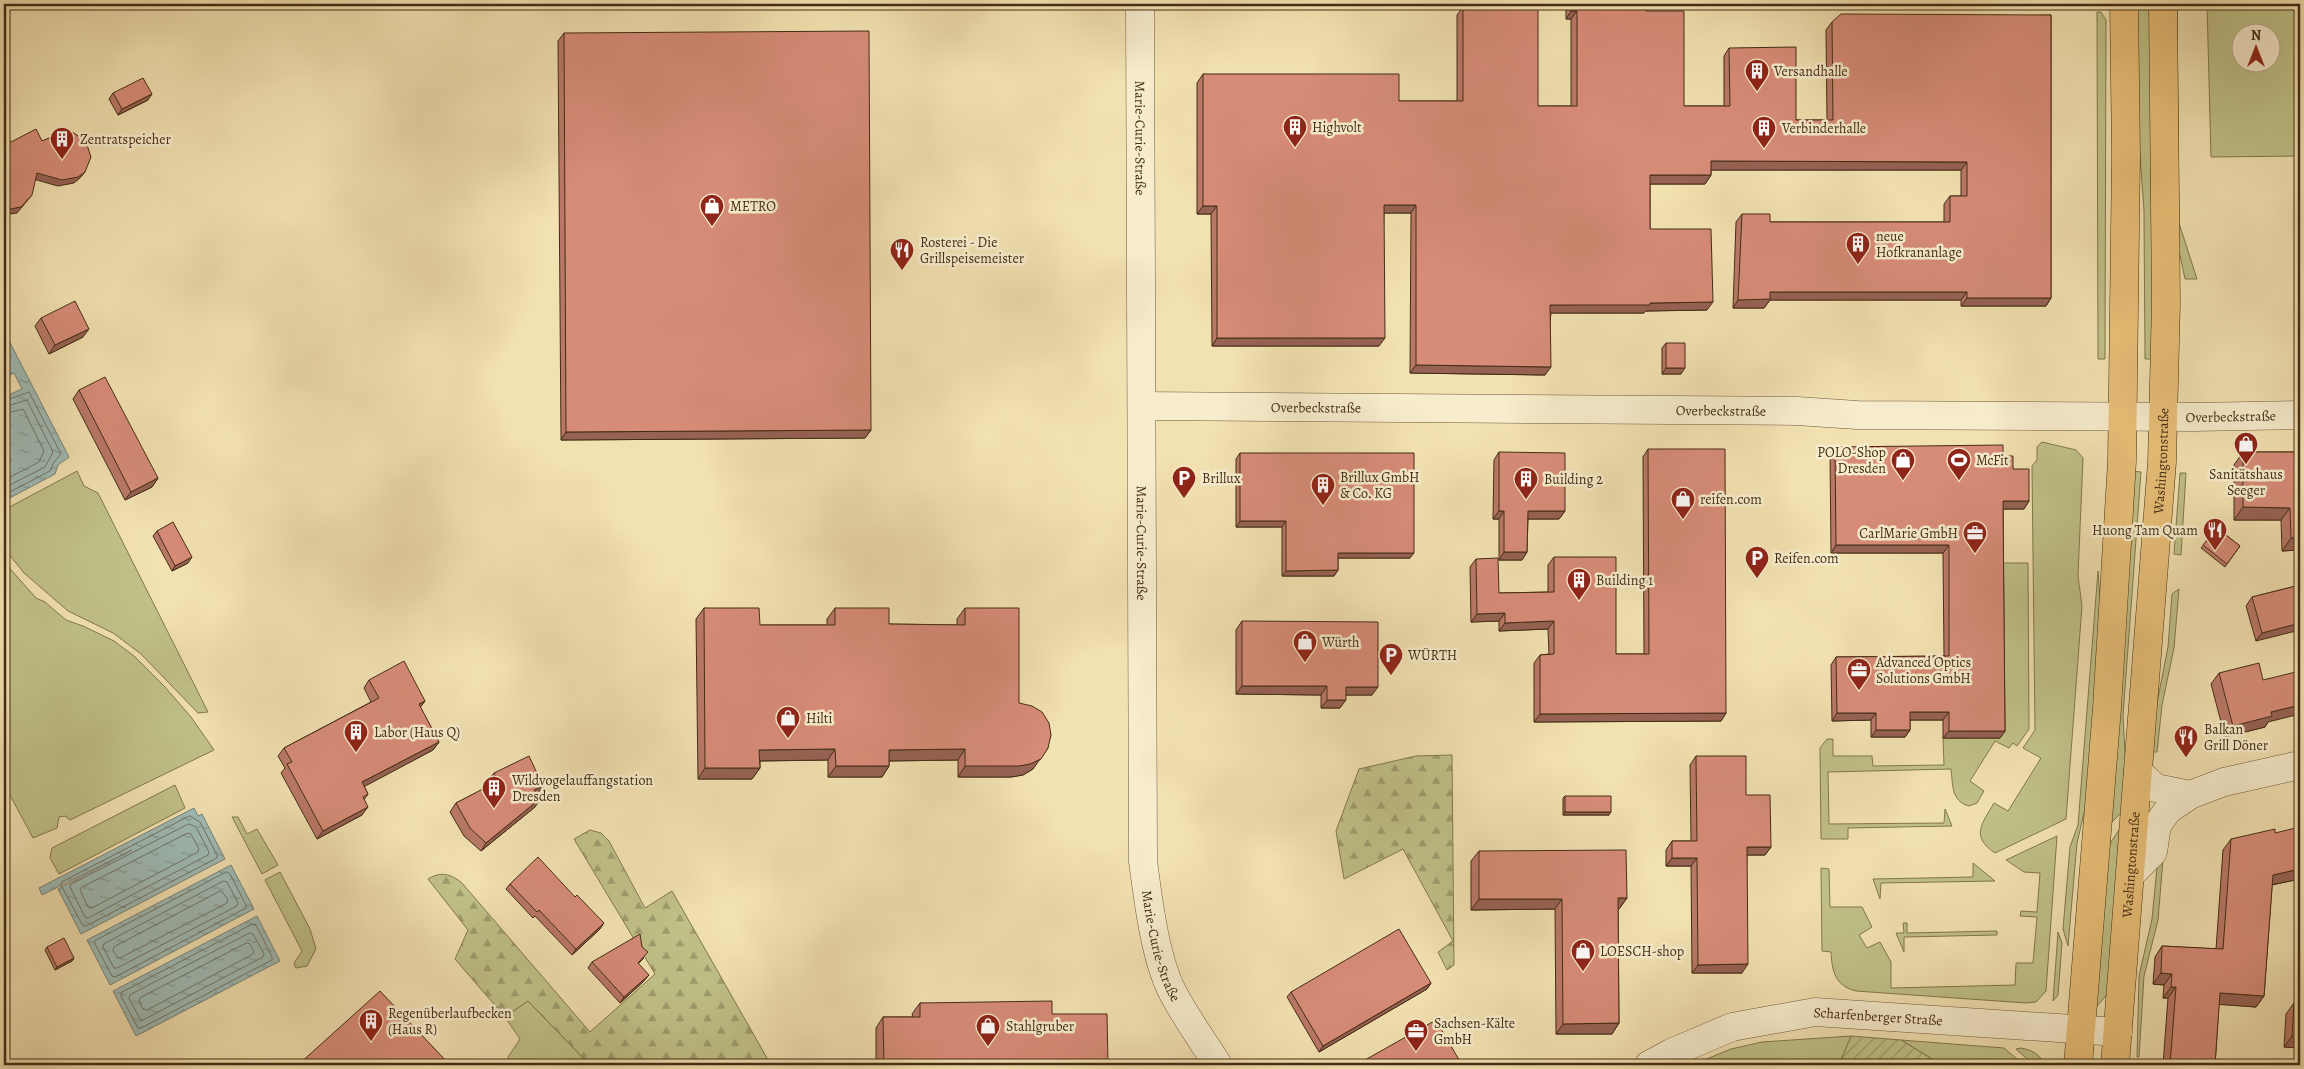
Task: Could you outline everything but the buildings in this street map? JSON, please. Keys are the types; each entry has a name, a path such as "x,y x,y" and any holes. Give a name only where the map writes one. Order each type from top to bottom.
{"main road":[{"path":"2078,1065 2117,562 2123,416 2126,164 2124,4"},
{"name":"Washingtonstraße","path":"2114,1065 2156,565 2164,417 2166,293 2163,4"}],"street":[{"name":"Marie-Curie-Straße","path":"1140,4 1144,861 1149,907 1156,938 1173,992 1218,1065"},
{"name":"Overbeckstraße","path":"1142,406 1787,411 1857,415 2164,417 2300,415"},
{"path":"2131,874 2153,852 2157,825 2168,810 2190,795 2224,782 2300,765"},
{"path":"2138,772 2156,788 2190,795"},
{"name":"Scharfenberger Straße","path":"1649,1065 1671,1053 1732,1027 1814,1012 2118,1032"}],"green space":[{"path":"2136,4 2151,4 2155,359 2145,359 2144,211 2136,100"},
{"path":"2171,4 2177,4 2179,223 2197,279 2185,279 2176,236"},
{"path":"2207,4 2300,4 2300,156 2211,157"},
{"path":"2097,12 2101,12 2106,20 2105,359 2098,359"},
{"path":"2042,442 2076,450 2083,458 2078,576 2082,606 2066,819 1995,853 1983,841 1981,835 1982,824 1994,803 2008,811 2041,758 2023,748 2035,730 2032,466 2037,460 2037,447"},
{"path":"77,471 84,486 98,493 208,712 198,713 141,654 113,633 68,611 24,573 4,548 4,510"},
{"path":"2132,471 2141,472 2123,716 2126,770 2124,810 2108,826"},
{"path":"2180,473 2186,473 2181,555 2174,554"},
{"path":"4,562 36,598 45,602 66,620 114,641 134,656 191,717 214,750 70,820 65,816 59,817 57,828 33,838 4,784 10,775 4,765"},
{"path":"1998,563 2028,563 2029,729 2017,746 2013,743 2009,748 1995,741 1970,781 1984,791 1977,803 1969,806 1963,804 1954,792 1951,769 1828,772 1829,824 1944,823 1945,809 1952,826 1848,828 1848,839 1821,839 1820,748 1827,739 1833,739 1833,756 1872,756 1873,766 1944,765 1943,738"},
{"path":"2098,571 2101,613 2086,805 2077,843 2068,946 2063,929 2070,847 2078,825"},
{"path":"2179,589 2174,648 2162,705 2157,752 2151,752 2157,703 2168,647 2172,594"},
{"path":"1452,755 1454,965 1447,970 1438,952 1453,941 1403,849 1344,879 1336,831 1359,769 1416,756"},
{"path":"175,785 185,808 59,874 50,858 52,848"},
{"path":"232,817 238,817 247,834 257,829 278,865 262,874"},
{"path":"2123,824 2110,986 2105,997 2095,1006 2105,851"},
{"path":"590,830 601,833 609,841 645,908 672,891 771,1065 590,1065 528,1001 505,1017 455,959 468,930 428,879 442,874 454,877 462,883 590,1032 655,974 574,839"},
{"path":"2057,836 2046,991 2036,1002 2026,1003 1856,991 1843,985 1836,977 1832,965 1831,952 1822,951 1821,868 1829,869 1830,907 1862,907 1872,927 1859,935 1867,948 1880,942 1891,962 1891,988 2015,985 2016,963 2033,963 2037,917 2020,916 2021,911 2037,912 2040,873 2024,872 2006,860"},
{"path":"2159,847 2164,847 2158,920 2144,976 2139,1057 2137,1057 2139,976 2152,919"},
{"path":"1973,863 1995,881 1881,883 1880,899 1873,879 1973,877"},
{"path":"280,872 310,929 316,949 307,966 296,968 294,963 302,951 265,880"},
{"path":"1903,923 1907,923 1907,933 1997,931 1997,935 1904,937 1904,952 1896,933 1904,933"},
{"path":"2058,932 2062,943 2058,995 2053,1001"},
{"path":"528,1001 590,1065 514,1065 508,1057 520,1039 505,1017"},
{"path":"1851,1036 1839,1065 1692,1065 1731,1049 1762,1042"},
{"path":"1851,1036 1901,1040 1942,1065 1839,1065"},
{"path":"1901,1040 2004,1048 2024,1065 1942,1065"},
{"path":"2021,1048 2035,1053 2041,1058 2044,1065 2034,1065 2016,1049"}],"water":[{"path":"4,331 69,457 58,465 55,474 4,501 4,397 22,389 14,373 4,378"},
{"path":"194,808 198,816 202,814 225,859 81,934 58,889 132,850 42,895 39,888"},
{"path":"231,865 254,909 110,985 87,940"},
{"path":"257,916 280,961 136,1036 113,991"}],"place":[{"name":"Versandhalle","path":"1757,92"},
{"name":"Highvolt","path":"1295,148"},
{"name":"Verbinderhalle","path":"1764,149"},
{"name":"Zentratspeicher","path":"62,160"},
{"name":"METRO","path":"712,227"},
{"name":"neue Hofkrananlage","path":"1858,265"},
{"name":"Rosterei - Die Grillspeisemeister","path":"902,271"},
{"name":"Sanitätshaus Seeger","path":"2246,465"},
{"name":"POLO-Shop Dresden","path":"1903,481"},
{"name":"McFit","path":"1959,481"},
{"name":"Brillux","path":"1184,499"},
{"name":"Building 2","path":"1526,500"},
{"name":"Brillux GmbH & Co. KG","path":"1323,506"},
{"name":"reifen.com","path":"1683,520"},
{"name":"Huong Tam Quam","path":"2215,551"},
{"name":"CarlMarie GmbH","path":"1975,554"},
{"name":"Reifen.com","path":"1757,579"},
{"name":"Building 1","path":"1579,601"},
{"name":"Würth","path":"1305,663"},
{"name":"WÜRTH","path":"1391,676"},
{"name":"Advanced Optics Solutions GmbH","path":"1859,691"},
{"name":"Hilti","path":"788,739"},
{"name":"Labor (Haus Q)","path":"356,753"},
{"name":"Balkan Grill Döner","path":"2186,758"},
{"name":"Wildvogelauffangstation Dresden","path":"494,809"},
{"name":"LOESCH-shop","path":"1583,972"},
{"name":"Regenüberlaufbecken (Haus R)","path":"371,1042"},
{"name":"Stahlgruber","path":"988,1047"},
{"name":"Sachsen-Kälte GmbH","path":"1416,1052"}]}
